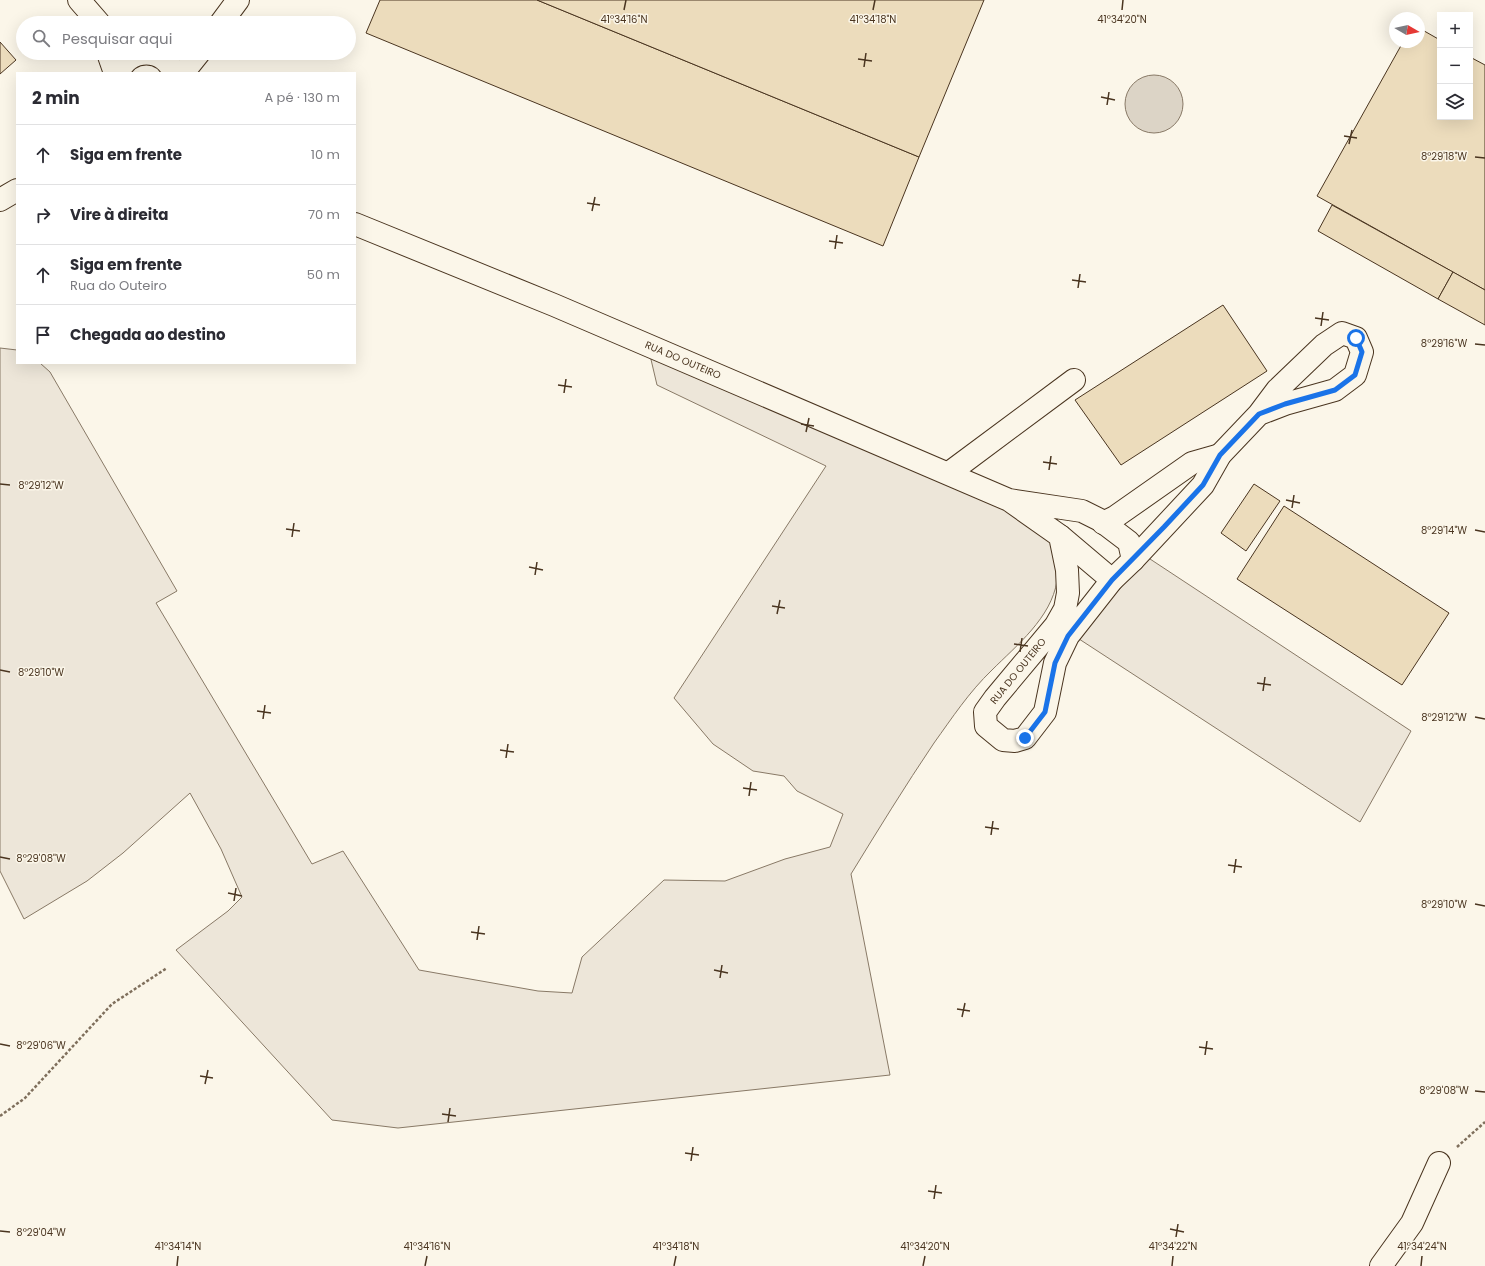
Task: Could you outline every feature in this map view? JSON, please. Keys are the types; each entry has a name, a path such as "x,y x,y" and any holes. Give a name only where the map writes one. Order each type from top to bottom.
{"street":[{"path":"79,0 93,16"},
{"path":"226,16 238,0"},
{"path":"111,60 117,72"},
{"path":"118,72 127,60"},
{"path":"166,60 172,67 174,72"},
{"path":"184,72 193,60"},
{"path":"0,200 16,191"},
{"name":"RUA DO OUTEIRO","path":"356,224 554,305 1009,500 1060,536 1112,580"},
{"path":"949,474 1074,380"},
{"path":"1133,560 1203,485 1220,455 1259,414"},
{"path":"1103,523 1115,518 1192,463 1220,455"},
{"name":"RUA DO OUTEIRO","path":"1009,500 1082,511 1103,523 1129,542 1133,560 1112,580 1068,636 1055,663 1045,712 1025,738 1015,741 1003,740 986,726 985,712 1056,625 1065,609 1068,593 1067,570 1060,536"},
{"path":"1381,1266 1412,1223 1439,1163"}],"path":[{"path":"0,1116 25,1098 112,1004 167,968"},
{"path":"1439,1163 1485,1122"}],"shaded area":[{"path":"1154,75 1165,77 1175,83 1181,93 1183,104 1181,115 1175,125 1165,131 1154,133 1143,131 1133,125 1127,115 1125,104 1127,93 1133,83 1143,77"},
{"path":"0,348 16,350 16,364 41,364 50,372 177,591 156,603 312,864 343,851 419,970 538,991 572,993 582,957 664,880 725,881 785,859 830,847 843,814 797,791 784,776 753,771 713,744 674,698 826,466 657,385 649,351 1013,507 1050,542 1056,558 1057,581 1054,594 1048,607 1032,630 968,696 934,743 851,874 890,1075 398,1128 332,1120 176,950 228,911 242,897 221,849 190,793 123,853 87,881 24,919 0,871"},
{"path":"1147,557 1411,731 1360,822 1076,637"}],"building":[{"path":"380,0 537,0 919,157 883,246 366,33"},
{"path":"537,0 984,0 919,157"},
{"path":"1425,31 1437,38 1437,120 1473,120 1473,59 1485,65 1485,290 1317,196 1400,48 1425,48"},
{"path":"0,42 16,60 0,74"},
{"path":"1332,205 1453,272 1438,299 1318,231"},
{"path":"1453,272 1485,290 1485,325 1438,299"},
{"path":"1223,305 1267,371 1121,465 1075,400"},
{"path":"1254,484 1280,501 1246,551 1221,533"},
{"path":"1284,506 1449,613 1402,685 1237,579"}],"route":[{"path":"1025,738 1045,712 1055,663 1068,636 1112,580 1133,560 1203,485 1220,455 1259,414 1285,404 1335,390 1355,375 1362,352 1356,338"}]}
